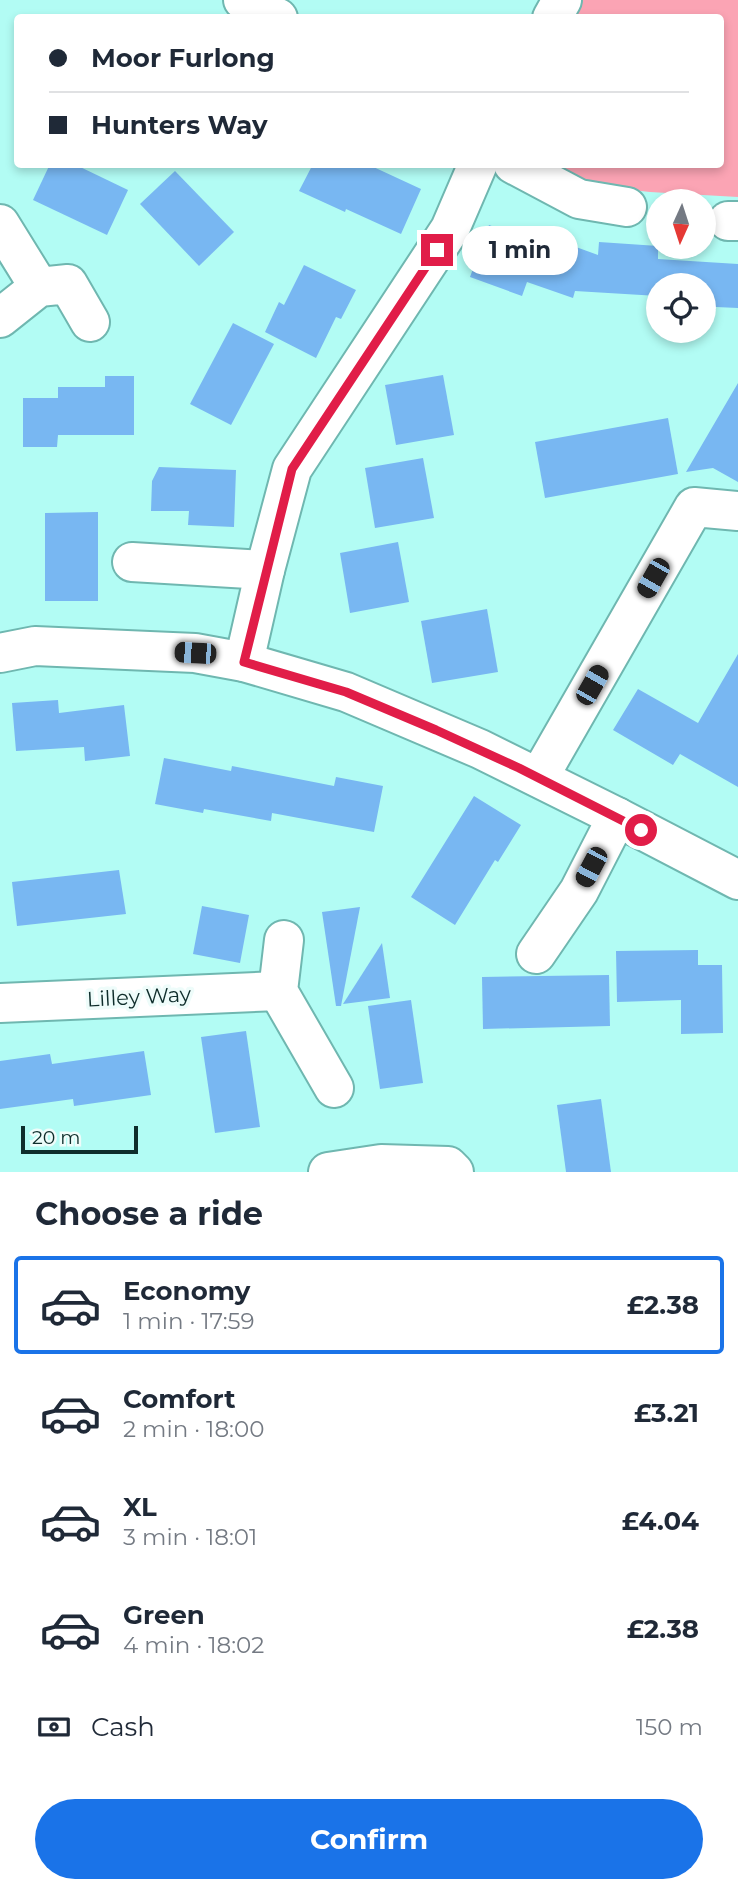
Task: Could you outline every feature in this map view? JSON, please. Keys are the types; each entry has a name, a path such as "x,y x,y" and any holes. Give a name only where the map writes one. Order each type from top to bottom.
{"street":[{"path":"243,0 270,14"},
{"path":"244,662 292,469 450,229 476,168"},
{"path":"521,168 579,198 627,207"},
{"path":"0,224 39,287"},
{"path":"0,318 39,287 68,284 90,322"},
{"path":"539,777 694,507 738,511"},
{"path":"132,562 265,570"},
{"path":"0,653 35,646 195,653 244,662 346,692 539,777 738,880"},
{"path":"536,954 579,891 617,817"},
{"path":"284,940 278,991 334,1088"},
{"name":"Lilley Way","path":"0,1003 278,991"},
{"path":"328,1172 381,1164 447,1166 454,1172"}],"shaded area":[{"path":"582,0 738,0 738,197 716,196 716,189 646,189 646,192 588,185 539,168 724,168 724,14 572,14"}],"building":[{"path":"48,168 82,168 128,190 107,235 33,200"},
{"path":"311,168 376,168 421,189 401,234 299,191"},
{"path":"175,171 234,232 199,266 140,204"},
{"path":"489,225 551,248 554,239 598,255 599,242 646,245 646,259 738,264 738,308 716,307 716,273 646,273 646,295 575,291 573,298 527,282 522,296 470,277"},
{"path":"304,265 356,290 341,319 336,317 316,358 265,332 279,302 284,305"},
{"path":"233,323 274,344 231,425 190,404"},
{"path":"443,375 454,435 396,445 385,385"},
{"path":"105,376 134,376 134,435 58,435 57,447 23,447 23,398 58,398 58,387 105,387"},
{"path":"738,383 738,482 713,468 686,472"},
{"path":"668,418 678,474 545,498 535,442"},
{"path":"423,458 434,518 375,528 365,468"},
{"path":"159,467 236,470 234,527 188,525 189,511 151,511 152,481"},
{"path":"98,512 98,601 45,601 45,513"},
{"path":"398,542 409,602 350,613 340,553"},
{"path":"487,609 498,672 432,683 421,621"},
{"path":"738,654 738,787 680,754 673,765 613,730 638,689 698,723"},
{"path":"58,700 59,713 124,705 130,756 85,761 84,747 16,751 12,703"},
{"path":"164,758 231,771 232,766 334,786 336,777 383,786 374,832 272,813 271,821 204,809 203,813 155,804"},
{"path":"474,796 521,825 498,862 495,860 455,925 411,897"},
{"path":"119,870 126,914 17,926 12,882"},
{"path":"202,906 249,915 240,963 193,954"},
{"path":"360,907 341,1006 336,1006 322,912"},
{"path":"382,943 390,998 343,1004"},
{"path":"698,950 698,965 722,965 723,1033 681,1034 681,1000 617,1002 616,951"},
{"path":"609,975 610,1026 483,1029 482,977"},
{"path":"411,1000 423,1083 380,1089 368,1006"},
{"path":"246,1031 260,1127 215,1133 201,1037"},
{"path":"144,1051 151,1095 74,1106 73,1099 0,1109 0,1061 50,1054 52,1064"},
{"path":"601,1099 611,1172 566,1172 557,1105"}],"route":[{"path":"437,250 292,469 244,662 346,692 436,730 519,768 641,830"}]}
